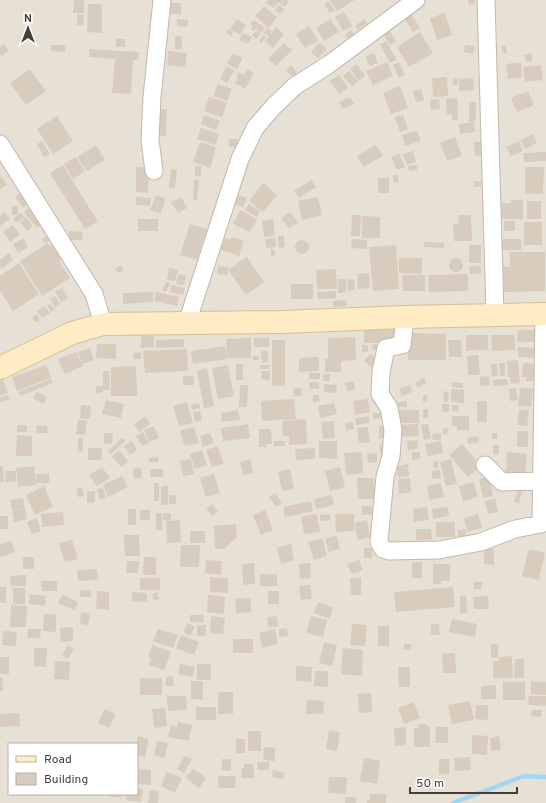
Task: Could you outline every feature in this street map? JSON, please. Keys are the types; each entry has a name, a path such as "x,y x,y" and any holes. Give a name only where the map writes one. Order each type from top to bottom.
{"street":[{"path":"154,171 150,140 152,97 162,0"},
{"path":"187,323 240,159 255,128 274,106 295,86 328,66 416,0"},
{"path":"486,0 495,314"},
{"path":"0,144 94,294 103,324"},
{"path":"0,368 72,333 103,324 282,322 405,317 495,314 545,314 544,481 541,524 515,529 481,542 439,550 389,551 383,549 379,542 385,477 391,456 393,430 389,408 380,394 381,372 386,348 402,345 405,317"},
{"path":"485,465 502,482 544,481"}],"shaded area":[{"path":"0,0 546,0 546,803 0,803"}],"building":[{"path":"74,0 84,0 84,13 73,13"},
{"path":"268,0 289,1 285,7 278,2 273,8 266,3"},
{"path":"330,0 355,0 337,11"},
{"path":"468,0 475,0 475,4 469,5"},
{"path":"328,1 335,10 330,13 324,4"},
{"path":"168,3 181,3 181,14 168,14"},
{"path":"88,4 102,4 102,33 87,32"},
{"path":"279,5 284,9 280,14 275,10"},
{"path":"264,6 277,17 269,28 255,16"},
{"path":"344,12 352,26 343,31 335,17"},
{"path":"445,13 452,35 437,40 430,18"},
{"path":"77,14 84,15 83,25 77,25"},
{"path":"412,15 420,28 413,32 405,19"},
{"path":"177,19 188,20 187,27 177,26"},
{"path":"237,19 246,25 240,35 230,29"},
{"path":"330,19 339,32 324,41 316,28"},
{"path":"364,19 367,23 358,30 355,26"},
{"path":"254,20 265,28 261,33 256,28 254,31 251,29 253,26 250,24"},
{"path":"309,26 318,41 305,48 296,34"},
{"path":"276,27 284,34 273,48 265,41"},
{"path":"267,28 272,31 269,36 264,33"},
{"path":"228,29 234,32 231,36 226,33"},
{"path":"257,30 261,34 256,39 252,35"},
{"path":"351,30 354,34 348,39 345,35"},
{"path":"390,31 396,41 390,45 384,35"},
{"path":"420,32 433,53 409,67 397,47"},
{"path":"243,33 252,37 248,44 239,40"},
{"path":"263,35 266,37 262,43 259,41"},
{"path":"175,36 182,36 182,49 175,49"},
{"path":"116,39 125,39 125,47 116,47"},
{"path":"386,41 397,60 390,63 380,44"},
{"path":"284,43 292,50 276,66 268,59"},
{"path":"319,43 327,49 318,58 311,52"},
{"path":"4,44 9,51 2,56 0,53 0,47"},
{"path":"51,45 65,45 65,52 51,51"},
{"path":"465,45 475,46 473,54 464,52"},
{"path":"505,45 507,52 503,54 501,46"},
{"path":"89,49 139,52 138,60 133,60 131,94 112,93 115,59 89,57"},
{"path":"168,51 187,53 185,67 167,65"},
{"path":"233,53 243,58 237,69 227,64"},
{"path":"374,53 378,63 370,66 365,57"},
{"path":"531,53 533,61 526,62 524,55"},
{"path":"387,62 393,76 373,85 366,71"},
{"path":"399,62 405,75 399,78 393,65"},
{"path":"521,62 522,78 508,79 506,64"},
{"path":"357,64 365,76 358,81 350,68"},
{"path":"291,65 297,73 293,77 286,70"},
{"path":"541,65 543,80 525,82 523,67"},
{"path":"226,67 234,70 227,83 220,79"},
{"path":"30,69 46,91 26,105 10,83"},
{"path":"248,69 254,73 245,89 235,83 238,77 236,76 239,72 244,75"},
{"path":"349,71 358,82 352,86 343,76"},
{"path":"339,75 348,88 339,94 330,81"},
{"path":"447,77 448,96 433,97 432,78"},
{"path":"453,78 457,78 458,85 453,85"},
{"path":"473,78 474,90 459,91 459,79"},
{"path":"218,84 232,89 227,101 213,96"},
{"path":"400,86 408,108 391,114 383,93"},
{"path":"421,89 424,100 416,102 413,91"},
{"path":"528,91 534,105 517,112 511,98"},
{"path":"209,97 227,103 222,117 204,111"},
{"path":"350,97 354,104 343,109 339,102"},
{"path":"457,98 458,120 452,120 452,114 447,115 446,99"},
{"path":"439,99 440,109 431,110 430,100"},
{"path":"469,102 476,102 476,121 469,122"},
{"path":"156,109 167,109 166,136 155,136"},
{"path":"204,115 220,121 216,130 201,124"},
{"path":"403,115 408,129 400,132 395,117"},
{"path":"57,116 73,141 53,154 37,129"},
{"path":"474,122 475,132 460,134 459,124"},
{"path":"201,128 219,134 215,145 197,139"},
{"path":"417,131 421,141 405,146 402,135"},
{"path":"533,134 537,143 525,149 521,140"},
{"path":"455,137 462,156 447,161 440,143"},
{"path":"229,139 238,139 237,147 229,147"},
{"path":"42,141 50,154 44,157 37,144"},
{"path":"519,141 523,151 511,156 506,147"},
{"path":"200,142 216,147 210,168 193,162"},
{"path":"474,142 483,142 483,155 475,156"},
{"path":"96,145 105,160 87,171 77,157"},
{"path":"376,145 383,156 363,167 357,156"},
{"path":"413,151 416,162 407,165 403,154"},
{"path":"546,152 546,161 524,162 523,153"},
{"path":"399,153 405,167 397,170 391,157"},
{"path":"76,157 85,171 73,179 64,164"},
{"path":"63,165 98,222 85,229 50,173"},
{"path":"417,165 417,170 409,171 408,166"},
{"path":"195,166 201,166 201,176 195,176"},
{"path":"136,167 149,168 148,193 136,192"},
{"path":"525,167 544,167 543,194 525,194"},
{"path":"171,169 177,170 175,188 169,188"},
{"path":"0,175 7,185 0,189"},
{"path":"393,175 398,175 398,182 393,182"},
{"path":"378,178 389,178 389,193 378,193"},
{"path":"194,180 199,180 197,200 193,200"},
{"path":"311,180 316,187 299,198 294,191"},
{"path":"474,181 481,181 481,187 474,187"},
{"path":"263,183 277,195 263,212 249,201"},
{"path":"20,193 28,204 23,208 15,197"},
{"path":"156,195 166,199 160,214 150,210"},
{"path":"238,195 247,198 243,207 234,204"},
{"path":"136,197 151,198 150,206 136,205"},
{"path":"181,197 187,208 178,213 171,202"},
{"path":"318,197 322,215 302,220 298,201"},
{"path":"511,200 523,200 523,219 502,219 502,203 511,203"},
{"path":"527,201 541,201 541,219 527,219"},
{"path":"249,204 260,211 257,217 245,210"},
{"path":"12,206 18,206 18,215 12,215"},
{"path":"28,208 41,225 37,228 24,212"},
{"path":"240,210 257,219 250,232 233,224"},
{"path":"5,212 10,219 0,226 0,216"},
{"path":"290,212 298,223 289,228 281,218"},
{"path":"21,213 24,217 16,223 13,219"},
{"path":"352,215 361,215 360,236 351,236"},
{"path":"458,215 471,215 472,241 454,241 453,224 459,224"},
{"path":"362,216 380,217 380,238 362,238"},
{"path":"26,217 33,226 27,231 20,222"},
{"path":"138,219 158,219 158,231 138,231"},
{"path":"273,219 275,235 264,237 262,221"},
{"path":"504,221 515,221 515,231 504,231"},
{"path":"524,222 542,222 542,245 524,245"},
{"path":"190,224 207,229 197,260 180,255"},
{"path":"13,225 20,235 10,242 3,232"},
{"path":"69,231 83,232 82,240 69,240"},
{"path":"48,234 52,238 45,244 42,240"},
{"path":"278,236 284,236 285,247 279,248"},
{"path":"231,237 244,241 239,256 221,250 225,238 230,240"},
{"path":"23,238 28,247 18,253 13,244"},
{"path":"275,238 276,247 266,248 265,239"},
{"path":"352,239 367,240 367,249 351,248"},
{"path":"502,239 521,239 521,250 502,250"},
{"path":"302,240 307,242 309,247 307,252 302,254 297,252 295,247 297,242"},
{"path":"424,242 444,243 444,248 424,247"},
{"path":"48,243 50,246 53,243 63,258 59,261 70,278 42,296 20,261"},
{"path":"396,245 399,289 373,291 369,247"},
{"path":"469,245 481,245 481,263 469,263"},
{"path":"271,249 275,250 275,257 271,256"},
{"path":"510,252 545,252 545,291 504,292 503,267 510,267"},
{"path":"9,253 13,260 2,269 0,266 0,260"},
{"path":"247,257 264,282 246,295 228,270"},
{"path":"399,258 422,258 422,274 399,273"},
{"path":"456,258 461,260 463,265 461,270 456,272 451,270 449,265 451,260"},
{"path":"19,263 39,294 13,311 0,291 0,276"},
{"path":"121,265 124,270 118,273 115,269"},
{"path":"218,266 228,267 227,275 217,274"},
{"path":"470,266 481,266 481,274 469,274"},
{"path":"169,268 178,270 175,281 167,280"},
{"path":"336,269 337,289 317,289 316,270"},
{"path":"369,273 370,288 358,289 357,274"},
{"path":"179,274 186,275 184,285 176,284"},
{"path":"468,274 468,291 429,292 428,275"},
{"path":"402,275 425,275 425,291 403,291"},
{"path":"338,279 346,279 346,292 338,293"},
{"path":"354,279 355,290 348,291 347,280"},
{"path":"166,282 170,283 166,292 162,290"},
{"path":"291,284 313,284 313,299 291,299"},
{"path":"171,285 185,288 183,295 170,292"},
{"path":"62,288 68,298 61,302 55,292"},
{"path":"336,291 336,298 318,299 317,292"},
{"path":"153,292 153,302 123,304 123,293"},
{"path":"156,292 179,297 177,306 154,301"},
{"path":"55,296 60,304 55,307 50,299"},
{"path":"346,300 347,306 333,307 333,301"},
{"path":"50,304 55,310 51,312 47,306"},
{"path":"44,306 50,313 42,318 37,311"},
{"path":"37,314 40,320 36,323 32,317"},
{"path":"364,330 399,330 399,343 364,343"},
{"path":"518,330 537,330 537,342 517,342"},
{"path":"408,333 446,334 446,360 408,360"},
{"path":"466,335 488,335 488,350 466,351"},
{"path":"491,335 515,335 515,350 492,351"},
{"path":"141,336 154,336 154,347 141,348"},
{"path":"355,337 356,360 341,361 341,372 325,372 325,359 328,359 328,338"},
{"path":"251,338 251,358 227,358 226,339"},
{"path":"254,338 269,338 269,347 254,347"},
{"path":"184,339 184,347 156,348 156,340"},
{"path":"272,340 285,340 285,386 272,386"},
{"path":"448,340 461,340 462,357 449,357"},
{"path":"97,344 116,344 116,359 96,358"},
{"path":"373,344 381,345 380,350 372,350"},
{"path":"362,345 368,345 368,352 362,352"},
{"path":"225,346 227,359 193,364 191,351"},
{"path":"518,347 535,348 535,358 518,357"},
{"path":"90,348 94,360 82,364 78,352"},
{"path":"187,349 188,371 145,373 143,351"},
{"path":"261,351 268,351 268,362 262,363"},
{"path":"76,352 83,366 65,374 58,359"},
{"path":"141,352 142,358 134,360 133,353"},
{"path":"371,354 380,364 373,370 364,360"},
{"path":"478,355 480,375 468,375 467,356"},
{"path":"253,356 259,356 259,360 253,360"},
{"path":"319,357 319,371 299,372 299,358"},
{"path":"518,360 520,383 511,384 510,377 508,377 507,361"},
{"path":"499,363 505,363 505,376 500,376"},
{"path":"523,363 537,364 536,381 526,381 526,377 522,377"},
{"path":"236,364 243,364 243,380 236,380"},
{"path":"491,364 497,364 498,376 492,377"},
{"path":"46,365 51,378 17,391 12,377"},
{"path":"228,365 234,396 218,399 212,368"},
{"path":"260,365 269,365 269,369 260,369"},
{"path":"136,366 137,396 111,396 111,367"},
{"path":"207,368 214,406 204,408 197,370"},
{"path":"103,371 109,371 110,390 103,390 103,392 96,393 96,386 103,386"},
{"path":"262,371 270,371 270,380 261,379"},
{"path":"309,373 320,373 320,379 309,379"},
{"path":"323,374 330,374 330,381 323,381"},
{"path":"183,376 194,376 194,385 183,385"},
{"path":"489,376 490,385 480,386 480,377"},
{"path":"424,378 426,383 418,388 415,383"},
{"path":"51,379 53,383 20,396 18,392"},
{"path":"507,379 508,385 493,386 493,380"},
{"path":"3,380 8,393 0,396 0,381"},
{"path":"354,381 355,390 347,391 345,383"},
{"path":"309,382 319,382 319,389 310,389"},
{"path":"452,382 463,383 463,388 452,387"},
{"path":"324,384 337,385 336,393 324,392"},
{"path":"240,385 248,385 247,407 239,407"},
{"path":"410,385 412,392 402,396 399,389"},
{"path":"294,388 302,388 302,396 294,396"},
{"path":"516,388 518,400 510,401 509,389"},
{"path":"520,388 533,389 531,407 518,406"},
{"path":"451,389 464,390 464,403 451,402"},
{"path":"444,391 449,392 448,402 443,402"},
{"path":"37,392 47,397 44,404 33,398"},
{"path":"8,395 10,399 0,403 0,398"},
{"path":"313,395 319,395 320,402 313,402"},
{"path":"423,395 427,395 427,402 423,402"},
{"path":"294,399 296,419 262,421 261,401"},
{"path":"368,399 370,412 355,415 353,401"},
{"path":"106,400 124,404 121,418 102,414"},
{"path":"407,401 407,407 398,407 398,402"},
{"path":"477,401 487,401 487,422 477,422"},
{"path":"187,402 193,423 179,426 173,406"},
{"path":"199,403 200,408 192,410 191,405"},
{"path":"334,403 337,414 320,418 318,406"},
{"path":"442,404 449,404 449,412 442,412"},
{"path":"81,405 91,406 90,419 80,418"},
{"path":"452,405 458,405 458,412 452,411"},
{"path":"423,409 428,409 428,418 423,418"},
{"path":"519,409 529,410 527,426 517,425"},
{"path":"238,410 240,420 222,422 221,413"},
{"path":"395,410 419,410 419,423 395,423"},
{"path":"200,411 202,420 195,422 193,412"},
{"path":"373,413 382,413 382,418 373,419"},
{"path":"145,416 150,424 139,432 134,424"},
{"path":"369,416 369,423 356,425 355,418"},
{"path":"452,416 469,416 469,430 457,430 457,426 452,426"},
{"path":"78,419 87,421 85,435 76,434"},
{"path":"306,419 307,444 289,445 289,436 283,436 282,421"},
{"path":"334,421 335,438 323,439 321,422"},
{"path":"353,422 354,429 346,430 345,423"},
{"path":"248,424 250,438 223,441 221,428"},
{"path":"418,424 419,436 398,437 398,425"},
{"path":"428,424 431,438 424,440 421,425"},
{"path":"17,425 27,425 27,432 17,432"},
{"path":"36,426 47,426 48,433 37,433"},
{"path":"154,426 159,438 149,442 144,430"},
{"path":"379,426 389,426 389,439 379,439"},
{"path":"194,427 199,443 188,446 187,444 184,445 180,431"},
{"path":"368,427 370,442 359,443 357,428"},
{"path":"443,428 448,429 447,434 443,434"},
{"path":"259,429 271,429 272,444 266,444 266,447 259,447"},
{"path":"517,431 528,431 528,447 517,447"},
{"path":"143,432 149,443 142,446 136,436"},
{"path":"104,433 113,433 112,444 104,443"},
{"path":"210,433 214,443 203,447 200,436"},
{"path":"441,433 441,440 433,440 432,434"},
{"path":"492,433 497,433 497,439 492,439"},
{"path":"17,435 32,436 32,456 16,456"},
{"path":"478,436 479,442 468,444 467,438"},
{"path":"78,438 83,438 83,452 78,451"},
{"path":"122,438 125,441 111,454 108,451"},
{"path":"417,440 418,449 408,450 407,441"},
{"path":"132,441 137,450 130,455 124,446"},
{"path":"274,441 285,441 285,446 274,446"},
{"path":"319,441 337,441 337,459 319,458"},
{"path":"441,441 443,453 428,456 425,444"},
{"path":"386,444 382,462 379,445"},
{"path":"462,444 481,466 468,477 449,455"},
{"path":"493,445 499,445 499,454 493,454"},
{"path":"217,446 224,463 212,467 206,450"},
{"path":"88,448 102,448 102,460 88,460"},
{"path":"315,448 315,459 296,460 295,449"},
{"path":"119,450 128,461 121,467 112,456"},
{"path":"202,450 207,465 195,469 190,454"},
{"path":"362,452 363,473 346,475 344,453"},
{"path":"412,452 420,452 420,459 412,460"},
{"path":"507,452 527,454 525,474 506,472"},
{"path":"377,453 377,462 368,463 367,454"},
{"path":"158,457 158,462 149,462 149,458"},
{"path":"191,459 194,474 183,476 180,461"},
{"path":"250,459 253,473 243,475 240,462"},
{"path":"451,459 457,484 446,486 440,462"},
{"path":"438,461 438,468 433,468 433,462"},
{"path":"408,464 409,476 398,477 397,466"},
{"path":"0,466 3,466 4,482 0,482"},
{"path":"34,466 36,485 18,487 16,468"},
{"path":"102,467 110,478 97,486 89,475"},
{"path":"340,467 345,487 330,491 325,471"},
{"path":"141,468 142,478 134,479 133,469"},
{"path":"150,469 163,469 163,477 150,477"},
{"path":"290,469 294,489 282,491 278,472"},
{"path":"440,470 441,478 432,479 432,471"},
{"path":"5,471 16,471 16,482 6,482"},
{"path":"36,474 49,474 49,483 36,483"},
{"path":"214,474 220,493 206,497 200,478"},
{"path":"122,476 128,487 108,497 103,485"},
{"path":"489,477 493,496 483,498 479,479"},
{"path":"357,478 374,478 374,499 358,499"},
{"path":"410,478 411,492 399,494 398,479"},
{"path":"474,482 478,497 463,501 459,486"},
{"path":"154,483 159,483 159,501 154,501"},
{"path":"441,483 444,497 429,500 427,486"},
{"path":"44,486 53,507 35,515 26,495"},
{"path":"161,486 168,486 168,505 161,505"},
{"path":"82,487 84,496 78,497 76,489"},
{"path":"103,488 106,498 100,500 97,489"},
{"path":"518,489 522,491 519,503 514,502"},
{"path":"87,491 95,491 95,502 87,503"},
{"path":"275,493 282,503 276,507 269,497"},
{"path":"169,495 176,495 176,504 169,504"},
{"path":"332,495 334,505 316,509 314,499"},
{"path":"23,498 25,509 12,510 10,500"},
{"path":"495,499 498,512 488,514 485,501"},
{"path":"311,501 313,511 285,517 283,507"},
{"path":"212,504 218,512 212,516 206,509"},
{"path":"362,506 372,506 372,515 362,515"},
{"path":"427,507 429,520 414,522 413,509"},
{"path":"448,507 449,516 433,519 432,509"},
{"path":"25,509 27,519 14,522 12,511"},
{"path":"128,509 136,509 136,525 128,525"},
{"path":"140,510 150,510 150,520 140,520"},
{"path":"265,510 273,530 261,535 253,515"},
{"path":"63,512 64,525 42,527 41,514"},
{"path":"156,513 162,513 162,530 156,530"},
{"path":"163,513 171,513 171,520 163,520"},
{"path":"317,514 320,532 304,534 301,517"},
{"path":"330,514 330,520 320,521 320,515"},
{"path":"335,514 354,514 354,531 336,532"},
{"path":"478,514 482,528 467,532 464,518"},
{"path":"0,516 8,516 8,529 0,529"},
{"path":"37,518 41,531 32,534 27,522"},
{"path":"180,520 181,542 167,543 166,521"},
{"path":"367,520 370,537 358,540 354,523"},
{"path":"436,522 455,522 455,537 436,537"},
{"path":"236,524 237,537 224,549 215,549 214,526"},
{"path":"416,529 431,529 432,539 416,540"},
{"path":"466,529 466,537 458,537 458,530"},
{"path":"190,531 205,531 205,543 190,543"},
{"path":"124,535 139,535 140,556 125,556"},
{"path":"336,535 340,549 329,552 325,539"},
{"path":"322,538 327,556 314,560 308,542"},
{"path":"72,540 78,559 65,562 59,543"},
{"path":"11,541 15,552 0,557 0,544"},
{"path":"291,544 294,560 281,564 277,548"},
{"path":"181,545 200,545 199,567 180,567"},
{"path":"364,548 372,548 372,558 364,558"},
{"path":"484,549 494,549 494,565 484,564"},
{"path":"529,549 545,553 539,580 522,576"},
{"path":"23,557 34,557 34,569 23,569"},
{"path":"144,557 156,557 156,575 143,575"},
{"path":"206,560 222,561 221,575 205,573"},
{"path":"359,560 363,570 352,574 347,564"},
{"path":"127,561 139,561 138,573 126,573"},
{"path":"412,562 422,562 422,578 412,578"},
{"path":"254,563 255,584 243,585 242,564"},
{"path":"310,563 311,578 300,579 299,564"},
{"path":"433,564 450,564 450,581 441,581 441,584 433,584"},
{"path":"97,569 98,580 78,581 77,570"},
{"path":"260,574 277,574 277,586 260,586"},
{"path":"26,575 26,586 11,586 10,576"},
{"path":"210,577 228,578 228,593 210,592"},
{"path":"140,578 160,578 160,590 140,590"},
{"path":"350,578 361,578 361,595 351,595"},
{"path":"41,581 57,581 57,591 42,591"},
{"path":"474,582 482,582 481,589 474,589"},
{"path":"310,585 312,599 301,600 299,586"},
{"path":"0,587 6,587 6,603 0,603"},
{"path":"453,587 455,607 396,612 394,592"},
{"path":"13,588 25,588 25,604 13,604"},
{"path":"80,590 91,590 91,597 80,597"},
{"path":"97,591 109,592 109,610 96,609"},
{"path":"268,591 279,591 279,604 268,604"},
{"path":"132,592 147,593 147,602 132,601"},
{"path":"157,592 159,599 154,600 152,594"},
{"path":"30,594 46,596 45,606 29,604"},
{"path":"63,594 78,602 74,610 58,603"},
{"path":"208,595 225,597 224,614 207,612"},
{"path":"466,595 467,613 460,613 460,596"},
{"path":"488,596 489,609 474,609 473,597"},
{"path":"235,598 251,598 251,612 236,613"},
{"path":"318,602 333,608 329,619 314,613"},
{"path":"11,605 27,606 26,627 10,627"},
{"path":"81,612 90,613 88,625 80,624"},
{"path":"44,614 56,614 56,632 43,631"},
{"path":"190,615 203,615 204,622 190,622"},
{"path":"211,616 225,618 223,634 210,633"},
{"path":"277,616 278,626 268,627 267,617"},
{"path":"311,616 327,620 323,637 306,633"},
{"path":"452,619 477,624 475,637 449,632"},
{"path":"188,623 195,627 190,636 183,632"},
{"path":"352,624 367,625 365,646 350,645"},
{"path":"431,624 439,624 440,635 431,635"},
{"path":"197,625 206,625 206,636 197,636"},
{"path":"378,626 389,626 389,646 378,646"},
{"path":"73,627 73,641 61,642 60,628"},
{"path":"287,628 288,636 279,637 279,629"},
{"path":"28,629 41,629 40,638 27,638"},
{"path":"158,629 178,635 173,648 153,641"},
{"path":"275,629 278,644 262,648 259,633"},
{"path":"3,631 17,632 16,646 2,645"},
{"path":"181,635 199,642 194,655 176,648"},
{"path":"233,639 253,639 253,653 233,653"},
{"path":"324,642 337,645 332,666 319,663"},
{"path":"404,644 411,644 411,650 403,650"},
{"path":"491,644 498,644 498,658 491,658"},
{"path":"68,645 74,649 68,659 62,655"},
{"path":"152,645 171,652 164,670 149,665 151,658 148,657"},
{"path":"34,648 47,648 46,667 34,666"},
{"path":"343,648 363,650 362,676 341,674"},
{"path":"455,653 456,673 443,673 442,654"},
{"path":"512,656 513,678 493,678 493,661 499,661 499,657"},
{"path":"0,657 9,657 9,674 0,674"},
{"path":"515,659 524,659 524,678 514,678"},
{"path":"55,661 70,662 69,680 54,679"},
{"path":"180,664 195,667 192,677 178,674"},
{"path":"197,664 211,664 211,680 197,680"},
{"path":"296,666 312,667 311,682 296,681"},
{"path":"398,667 410,667 410,687 399,687"},
{"path":"315,671 328,671 328,687 314,686"},
{"path":"173,676 174,686 166,686 166,677"},
{"path":"0,677 2,677 3,691 0,691"},
{"path":"140,678 162,678 162,695 140,695"},
{"path":"191,681 203,681 203,700 191,699"},
{"path":"531,681 546,682 546,695 531,694"},
{"path":"503,682 525,682 525,700 503,700"},
{"path":"496,685 496,699 481,699 481,686"},
{"path":"218,692 233,692 233,714 218,714"},
{"path":"371,693 372,712 359,713 358,694"},
{"path":"167,696 186,696 187,710 168,711"},
{"path":"529,696 546,696 546,706 528,705"},
{"path":"307,700 324,701 323,714 306,714"},
{"path":"470,701 474,720 452,724 448,705"},
{"path":"414,702 420,718 404,724 398,708"},
{"path":"476,705 488,705 488,720 475,719"},
{"path":"196,707 216,707 216,720 196,720"},
{"path":"165,708 167,726 154,728 152,709"},
{"path":"105,709 116,714 109,728 98,723"},
{"path":"532,710 542,710 541,717 531,716"},
{"path":"19,713 20,726 0,727 0,714"},
{"path":"178,722 192,725 189,741 168,737 171,725 177,727"},
{"path":"418,724 427,724 427,727 430,727 430,747 414,747 414,728 418,728"},
{"path":"406,727 406,745 395,746 394,728"},
{"path":"436,727 448,727 448,743 435,743"},
{"path":"329,730 340,732 337,751 326,749"},
{"path":"248,731 261,731 261,751 248,751"},
{"path":"472,735 488,736 487,755 472,754"},
{"path":"138,736 149,739 145,757 138,755 138,743 136,743"},
{"path":"499,736 501,750 491,751 490,738"},
{"path":"236,739 245,739 245,753 236,753"},
{"path":"157,741 168,743 165,758 154,755"},
{"path":"264,747 275,748 275,761 263,760"},
{"path":"184,756 192,759 184,773 177,769"},
{"path":"470,757 471,770 455,771 454,758"},
{"path":"364,758 380,761 377,784 360,781"},
{"path":"222,759 231,759 231,771 222,770"},
{"path":"439,759 450,759 449,775 439,774"},
{"path":"257,762 269,762 269,770 257,770"},
{"path":"244,764 253,764 254,778 241,778"},
{"path":"138,769 151,770 151,785 138,784"},
{"path":"193,769 206,778 199,788 186,778"},
{"path":"273,770 284,773 283,779 272,777"},
{"path":"167,772 182,778 175,793 161,786"},
{"path":"218,776 236,776 235,788 218,788"},
{"path":"329,777 347,777 346,794 328,793"},
{"path":"138,788 143,789 141,802 126,800 127,795 138,795"},
{"path":"150,790 159,791 158,803 148,803"},
{"path":"370,794 386,794 386,803 367,803 367,800 370,800"},
{"path":"121,795 121,798 107,796"},
{"path":"345,797 356,797 356,803 345,803"}],"waterway":[{"path":"453,803 524,776 546,777"}]}
